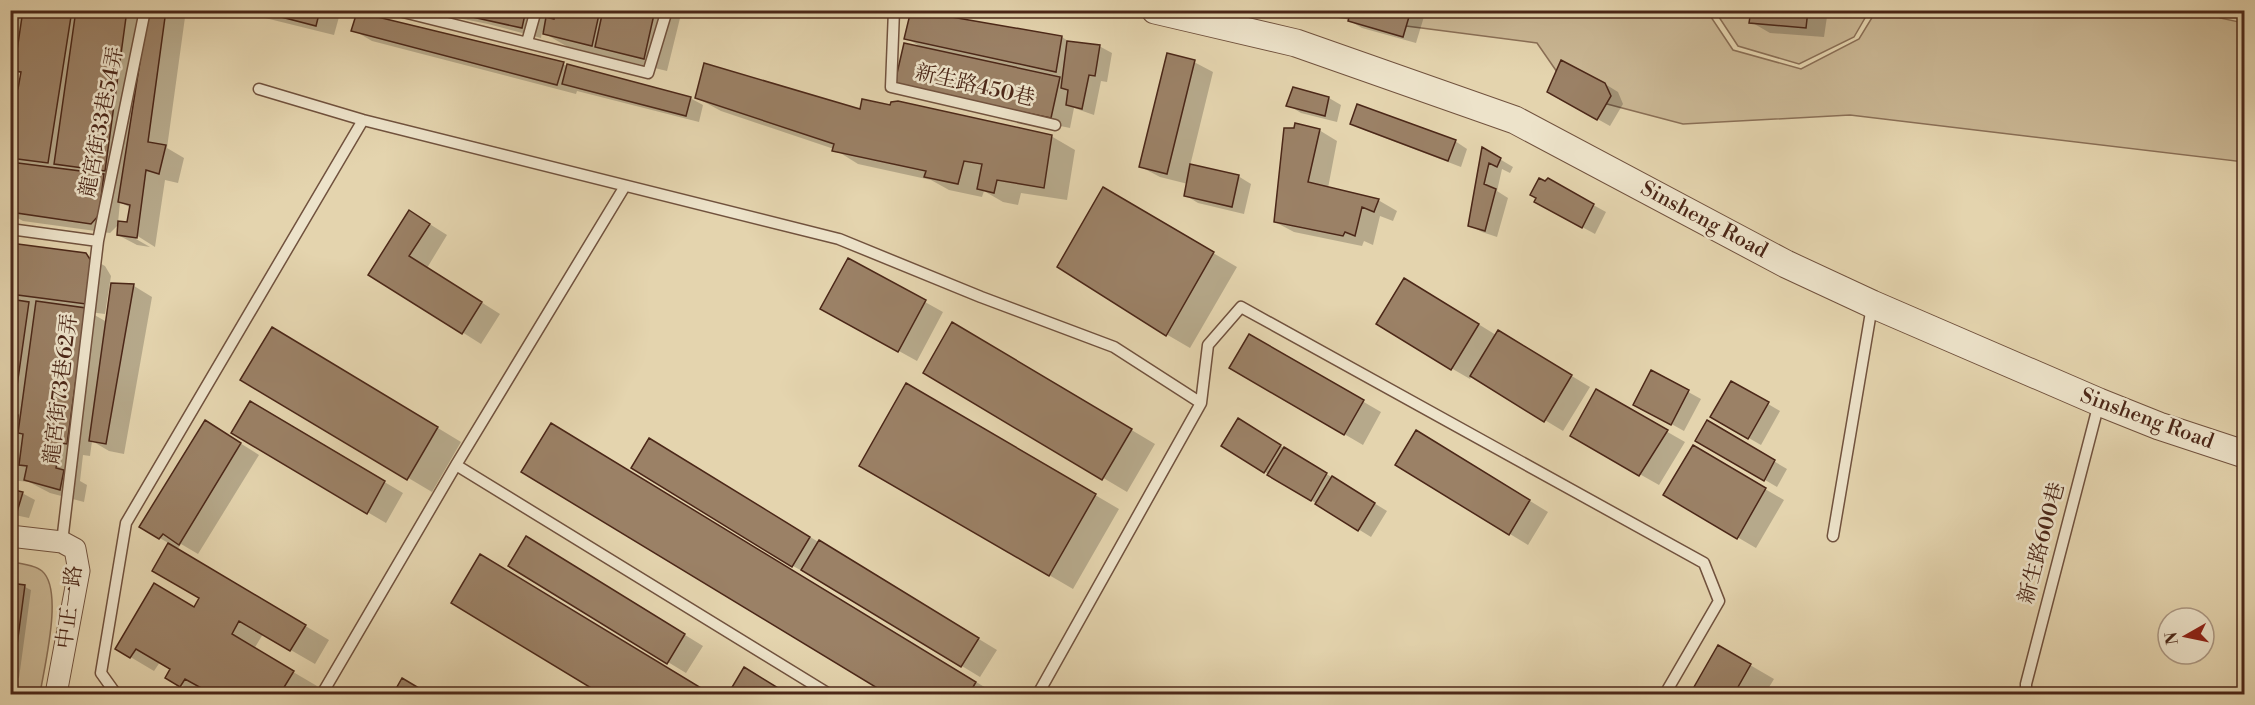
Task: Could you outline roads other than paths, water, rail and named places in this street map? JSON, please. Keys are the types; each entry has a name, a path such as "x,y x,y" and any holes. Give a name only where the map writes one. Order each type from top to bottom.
{"street":[{"name":"Sinsheng Road","path":"1155,10 1296,43 1515,120 1786,264 1872,304 2099,402 2159,426 2244,454"},
{"name":"中正一路","path":"10,536 62,542 75,549 79,571 56,694"}],"lane":[{"path":"10,33 13,10"},
{"name":"龍宮街33巷54弄","path":"98,241 144,10"},
{"path":"395,10 411,12 648,73 668,10"},
{"path":"527,42 536,10"},
{"name":"新生路450巷","path":"894,10 891,87 1055,125"},
{"path":"259,89 363,120 839,239 981,297 1114,347 1201,403"},
{"path":"116,694 100,673 126,523 363,120"},
{"path":"322,694 456,465 625,186"},
{"path":"10,229 98,241"},
{"name":"龍宮街73巷62弄","path":"62,542 98,241"},
{"path":"1833,536 1872,304"},
{"path":"1038,694 1201,403 1208,345 1241,307 1704,563 1719,601 1665,694"},
{"name":"新生路600巷","path":"2026,694 2026,684 2099,402"},
{"path":"456,465 829,694"}]}
